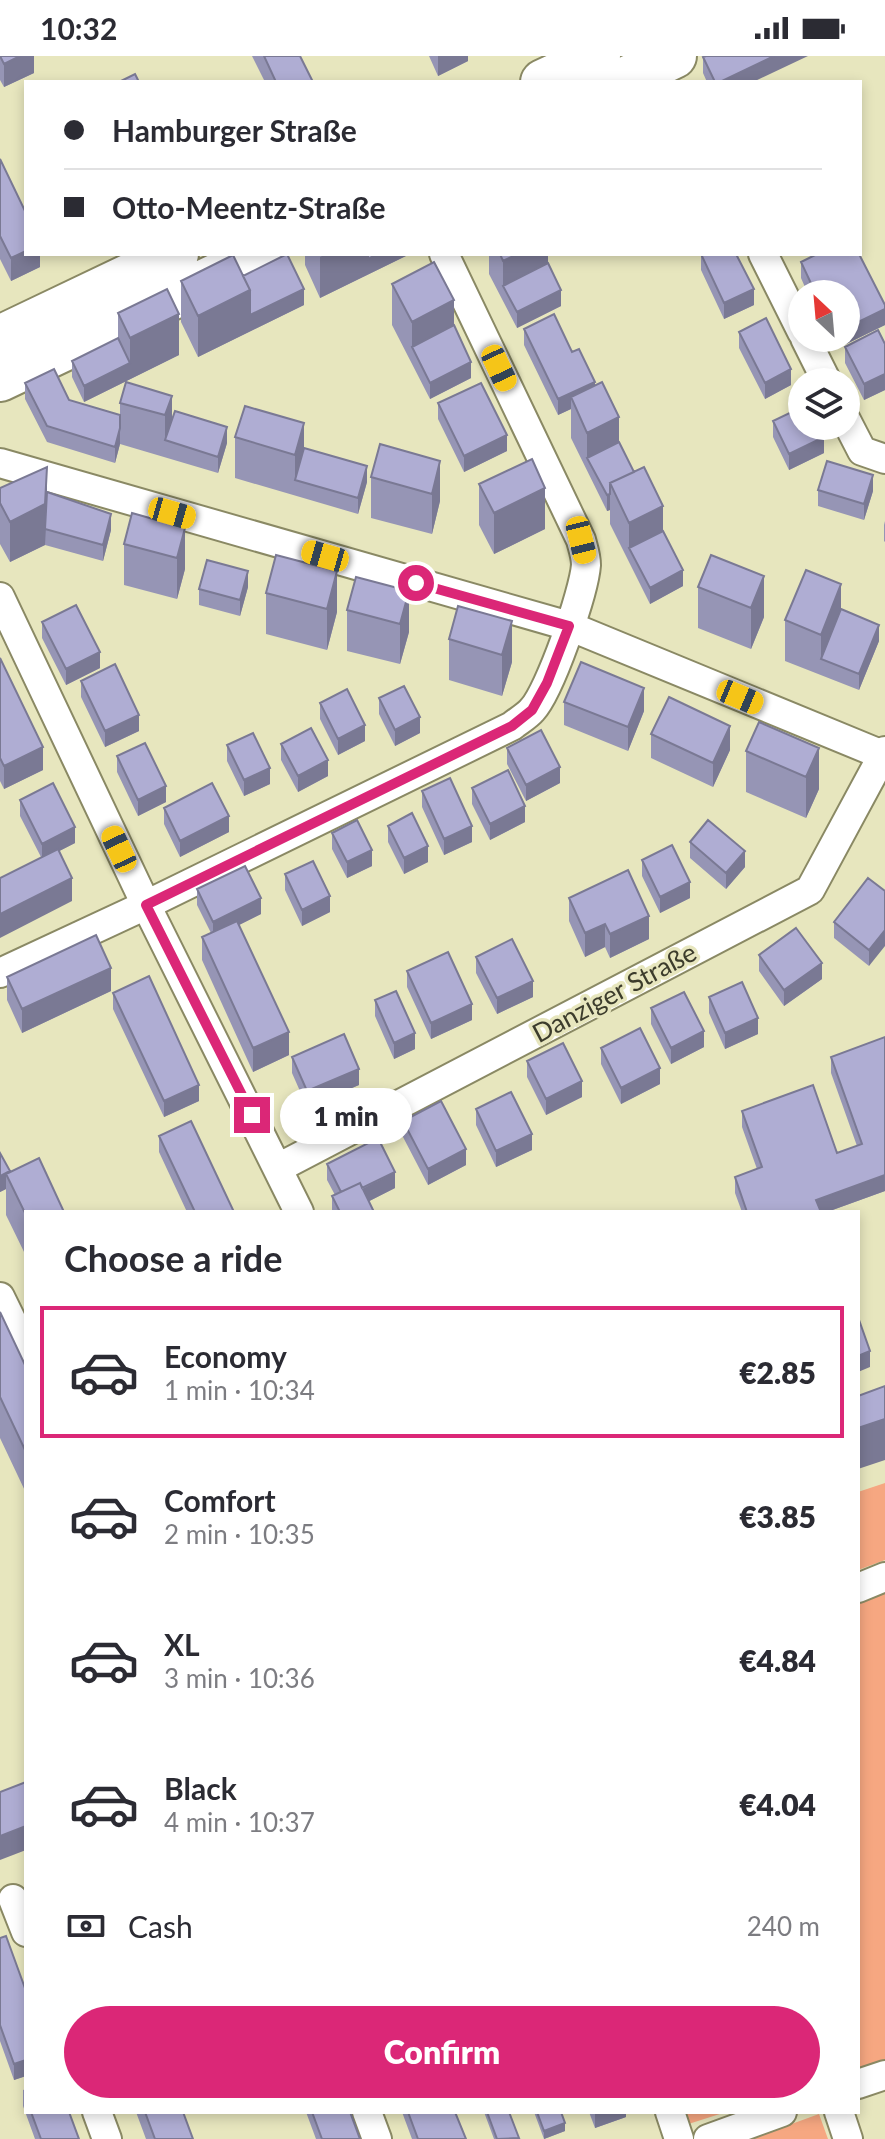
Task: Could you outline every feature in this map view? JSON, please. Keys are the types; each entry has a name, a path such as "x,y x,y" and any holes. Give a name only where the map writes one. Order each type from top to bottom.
{"main road":[{"path":"547,80 598,56"},
{"path":"627,80 673,66"},
{"path":"0,338 172,256"},
{"path":"0,379 259,256"}],"street":[{"path":"0,973 512,726 532,710 547,683 569,626 584,581 586,560 581,540 445,256"},
{"path":"764,256 788,304"},
{"path":"856,440 862,451 885,459"},
{"path":"0,444 10,466 569,626 884,754"},
{"path":"0,597 146,905 298,1210"},
{"name":"Danziger Straße","path":"278,1168 810,890 884,754"},
{"path":"0,1297 24,1346"},
{"path":"860,1587 885,1577"},
{"path":"13,1899 24,1927"},
{"path":"860,2083 885,2075"},
{"path":"98,2114 107,2139"},
{"path":"368,2114 377,2139"},
{"path":"671,2114 679,2139"},
{"path":"708,2139 777,2114"},
{"path":"840,2114 848,2139"}],"shaded area":[{"path":"885,1483 885,1560 860,1569 860,1491"},
{"path":"885,1592 885,2061 860,2069 860,1601"},
{"path":"672,2114 720,2114 676,2128"},
{"path":"819,2114 828,2139 750,2139"}],"building":[{"path":"0,56 20,56 4,64"},
{"path":"264,56 300,56 312,80 275,80"},
{"path":"774,56 724,80 714,80 703,57"},
{"path":"135,74 138,80 123,80"},
{"path":"0,159 24,209 24,252 11,258 0,236"},
{"path":"233,256 250,290 198,316 181,281"},
{"path":"288,256 304,289 250,315 250,290 243,276"},
{"path":"702,256 737,256 754,289 724,303"},
{"path":"813,256 860,256 885,309 860,321 860,280 809,280 801,262"},
{"path":"434,262 454,300 412,322 392,284"},
{"path":"548,263 561,290 517,312 503,286"},
{"path":"167,289 179,314 130,338 118,313"},
{"path":"554,314 572,352 579,349 595,382 558,399 524,329"},
{"path":"766,318 791,368 765,383 739,332"},
{"path":"454,325 471,362 430,383 412,347"},
{"path":"878,330 885,344 885,374 864,384 860,368 856,368 848,352 860,352 860,339"},
{"path":"118,338 130,363 84,386 72,361"},
{"path":"54,369 69,400 120,415 115,447 47,426 25,383"},
{"path":"126,382 172,396 165,415 120,403"},
{"path":"602,382 619,417 587,433 571,397"},
{"path":"481,383 507,435 464,456 438,403"},
{"path":"245,406 304,423 295,455 235,437"},
{"path":"175,411 227,427 218,457 165,440"},
{"path":"788,414 788,440 818,440 789,454 773,421"},
{"path":"619,442 634,472 610,483 610,494 607,495 587,458"},
{"path":"380,444 440,461 432,494 371,477"},
{"path":"304,448 367,466 358,498 295,480"},
{"path":"532,459 545,488 494,513 479,484"},
{"path":"827,461 873,475 864,504 818,490"},
{"path":"47,467 45,504 10,522 0,503 0,488"},
{"path":"644,467 663,506 629,523 610,483"},
{"path":"47,492 111,514 103,545 45,529"},
{"path":"132,513 185,528 177,558 124,544"},
{"path":"663,531 683,570 650,588 629,548"},
{"path":"276,555 337,571 327,609 266,593"},
{"path":"711,555 764,576 751,608 698,587"},
{"path":"207,560 248,571 240,600 199,589"},
{"path":"806,570 841,584 821,635 785,620"},
{"path":"356,577 409,591 400,624 347,610"},
{"path":"76,605 100,652 66,669 42,622"},
{"path":"458,606 512,621 502,655 449,639"},
{"path":"841,609 879,625 859,674 821,659"},
{"path":"0,658 43,747 4,766 0,758"},
{"path":"581,662 644,688 628,727 564,702"},
{"path":"115,664 139,715 105,731 81,681"},
{"path":"404,686 420,717 395,730 379,698"},
{"path":"347,689 365,725 338,739 320,703"},
{"path":"669,697 730,726 713,763 651,734"},
{"path":"759,722 819,748 806,777 746,751"},
{"path":"311,728 328,760 298,776 281,744"},
{"path":"541,730 560,767 526,785 507,748"},
{"path":"253,733 270,768 244,780 227,745"},
{"path":"145,743 166,786 138,800 117,756"},
{"path":"508,770 525,806 490,824 472,788"},
{"path":"450,778 472,826 444,839 422,791"},
{"path":"53,783 75,827 42,844 20,800"},
{"path":"212,783 229,816 180,841 164,808"},
{"path":"412,813 428,846 404,858 388,826"},
{"path":"357,820 372,850 347,862 332,833"},
{"path":"708,820 745,851 726,873 690,842"},
{"path":"672,845 690,882 660,897 642,860"},
{"path":"58,849 72,878 0,914 0,878"},
{"path":"313,861 330,896 302,910 285,874"},
{"path":"245,866 261,898 213,922 197,889"},
{"path":"628,870 649,916 610,934 605,924 585,933 569,898"},
{"path":"868,878 885,891 885,930 869,950 834,922"},
{"path":"237,921 289,1032 253,1048 202,937"},
{"path":"796,928 822,963 784,990 759,955"},
{"path":"96,935 111,968 22,1009 7,977"},
{"path":"512,939 533,981 497,998 476,957"},
{"path":"448,952 472,1004 431,1023 407,971"},
{"path":"149,976 199,1085 164,1101 113,993"},
{"path":"742,982 758,1018 725,1033 709,997"},
{"path":"396,991 415,1033 394,1043 375,1000"},
{"path":"684,992 704,1031 671,1048 651,1008"},
{"path":"640,1028 660,1068 621,1088 601,1048"},
{"path":"344,1034 359,1069 307,1091 292,1057"},
{"path":"885,1037 885,1175 816,1200 820,1210 746,1210 735,1177 762,1167 742,1111 813,1085 837,1153 862,1144 831,1057"},
{"path":"563,1043 582,1081 546,1099 527,1061"},
{"path":"511,1092 532,1134 496,1151 476,1109"},
{"path":"441,1101 466,1149 428,1169 403,1121"},
{"path":"191,1121 233,1210 194,1210 159,1136"},
{"path":"378,1138 395,1172 362,1188 360,1183 341,1192 327,1164"},
{"path":"0,1153 10,1171 0,1176"},
{"path":"39,1158 63,1210 24,1211 6,1174"},
{"path":"360,1183 373,1210 339,1210 332,1196"},
{"path":"0,1312 24,1363 24,1448 0,1397"},
{"path":"860,1323 870,1351 860,1355"},
{"path":"885,1386 885,1419 860,1427 860,1395"},
{"path":"24,1783 24,1827 0,1836 0,1792"},
{"path":"6,1936 24,1986 24,2061 14,2064 0,2025 0,1938"},
{"path":"32,2114 70,2114 79,2139 41,2139"},
{"path":"146,2114 184,2114 193,2139 155,2139"},
{"path":"313,2114 351,2114 360,2139 322,2139"},
{"path":"409,2114 456,2114 466,2139 418,2139"},
{"path":"488,2114 510,2114 519,2138 497,2139"},
{"path":"538,2114 562,2114 565,2123 544,2131"}],"route":[{"path":"252,1115 146,905 512,726 532,710 547,683 569,626 416,583"}]}
